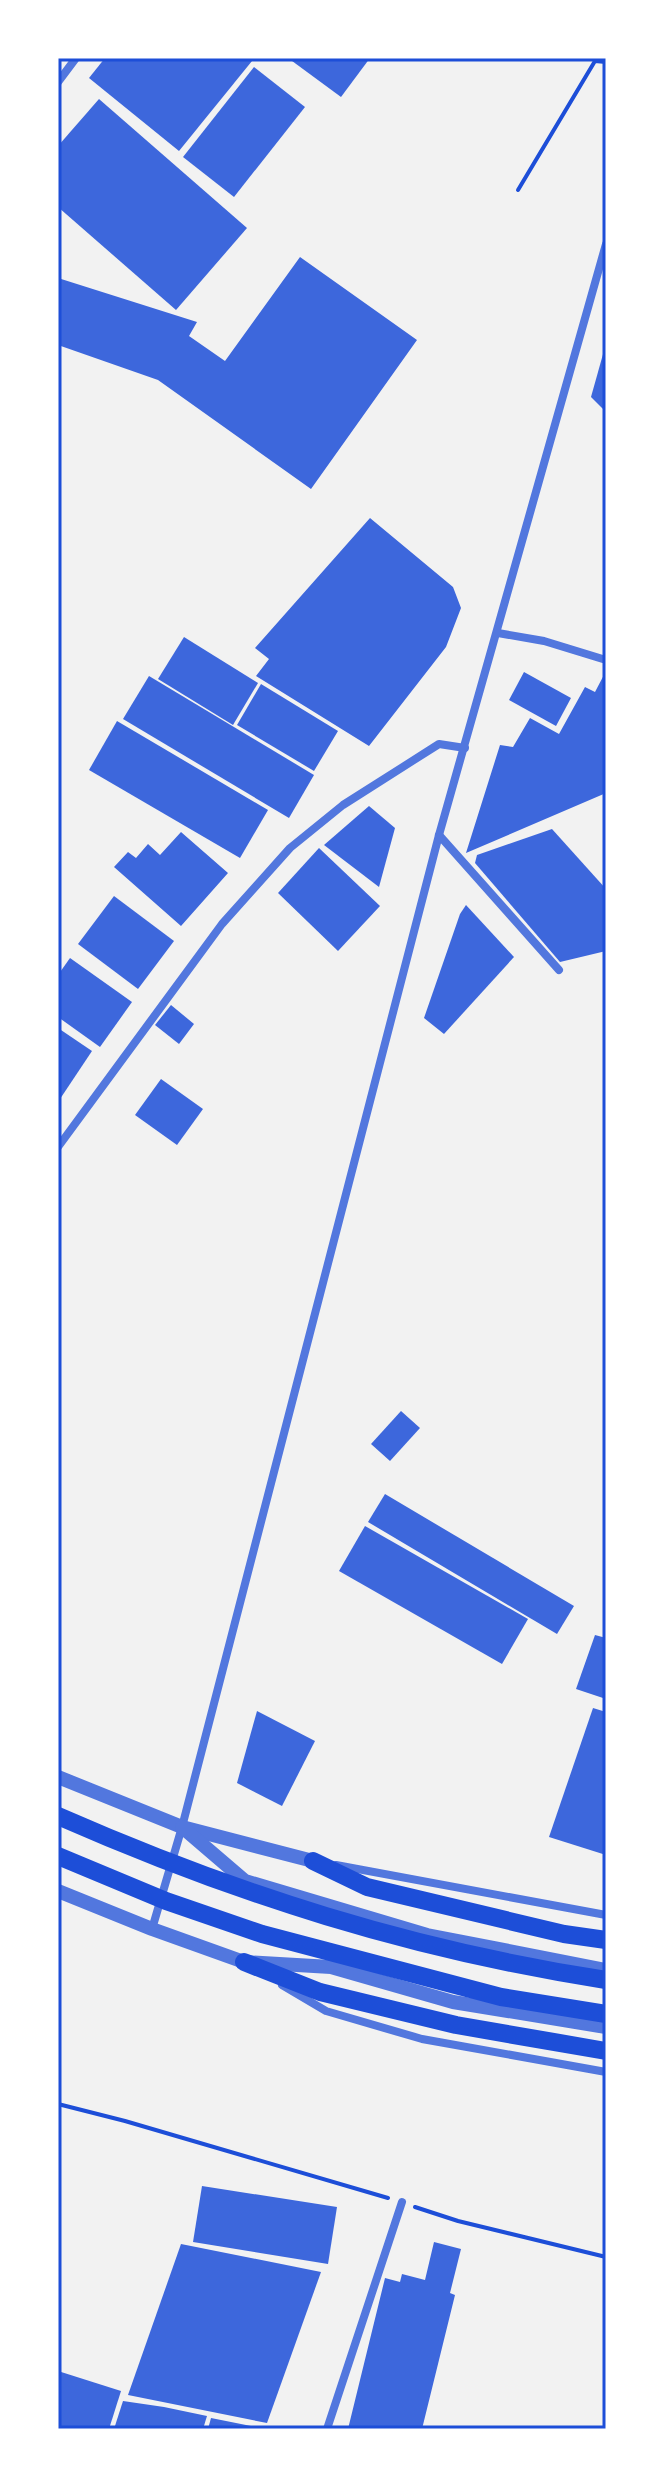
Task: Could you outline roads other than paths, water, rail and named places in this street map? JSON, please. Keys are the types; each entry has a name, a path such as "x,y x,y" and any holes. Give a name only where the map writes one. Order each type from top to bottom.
{"highway":[{"path":"58,1816 135,1850 253,1895 351,1925 490,1959 606,1980"},
{"path":"58,1856 166,1901 291,1942 501,1997 606,2014"},
{"path":"313,1861 367,1887 564,1934 606,1940"},
{"path":"244,1962 320,1992 456,2025 606,2051"}],"street":[{"path":"58,82 76,58"},
{"path":"152,1929 182,1827 439,835 606,244"},
{"path":"498,633 544,641 606,660"},
{"path":"58,1147 222,924 290,848 343,805 439,744 465,748"},
{"path":"439,835 559,970"},
{"path":"58,1777 182,1827 281,1855 606,1915"},
{"path":"182,1827 245,1881 427,1935 606,1970"},
{"path":"58,1891 244,1962 326,2011 422,2039 606,2072"},
{"path":"244,1962 331,1967 453,2002 606,2027"},
{"path":"327,2429 402,2202"}]}
